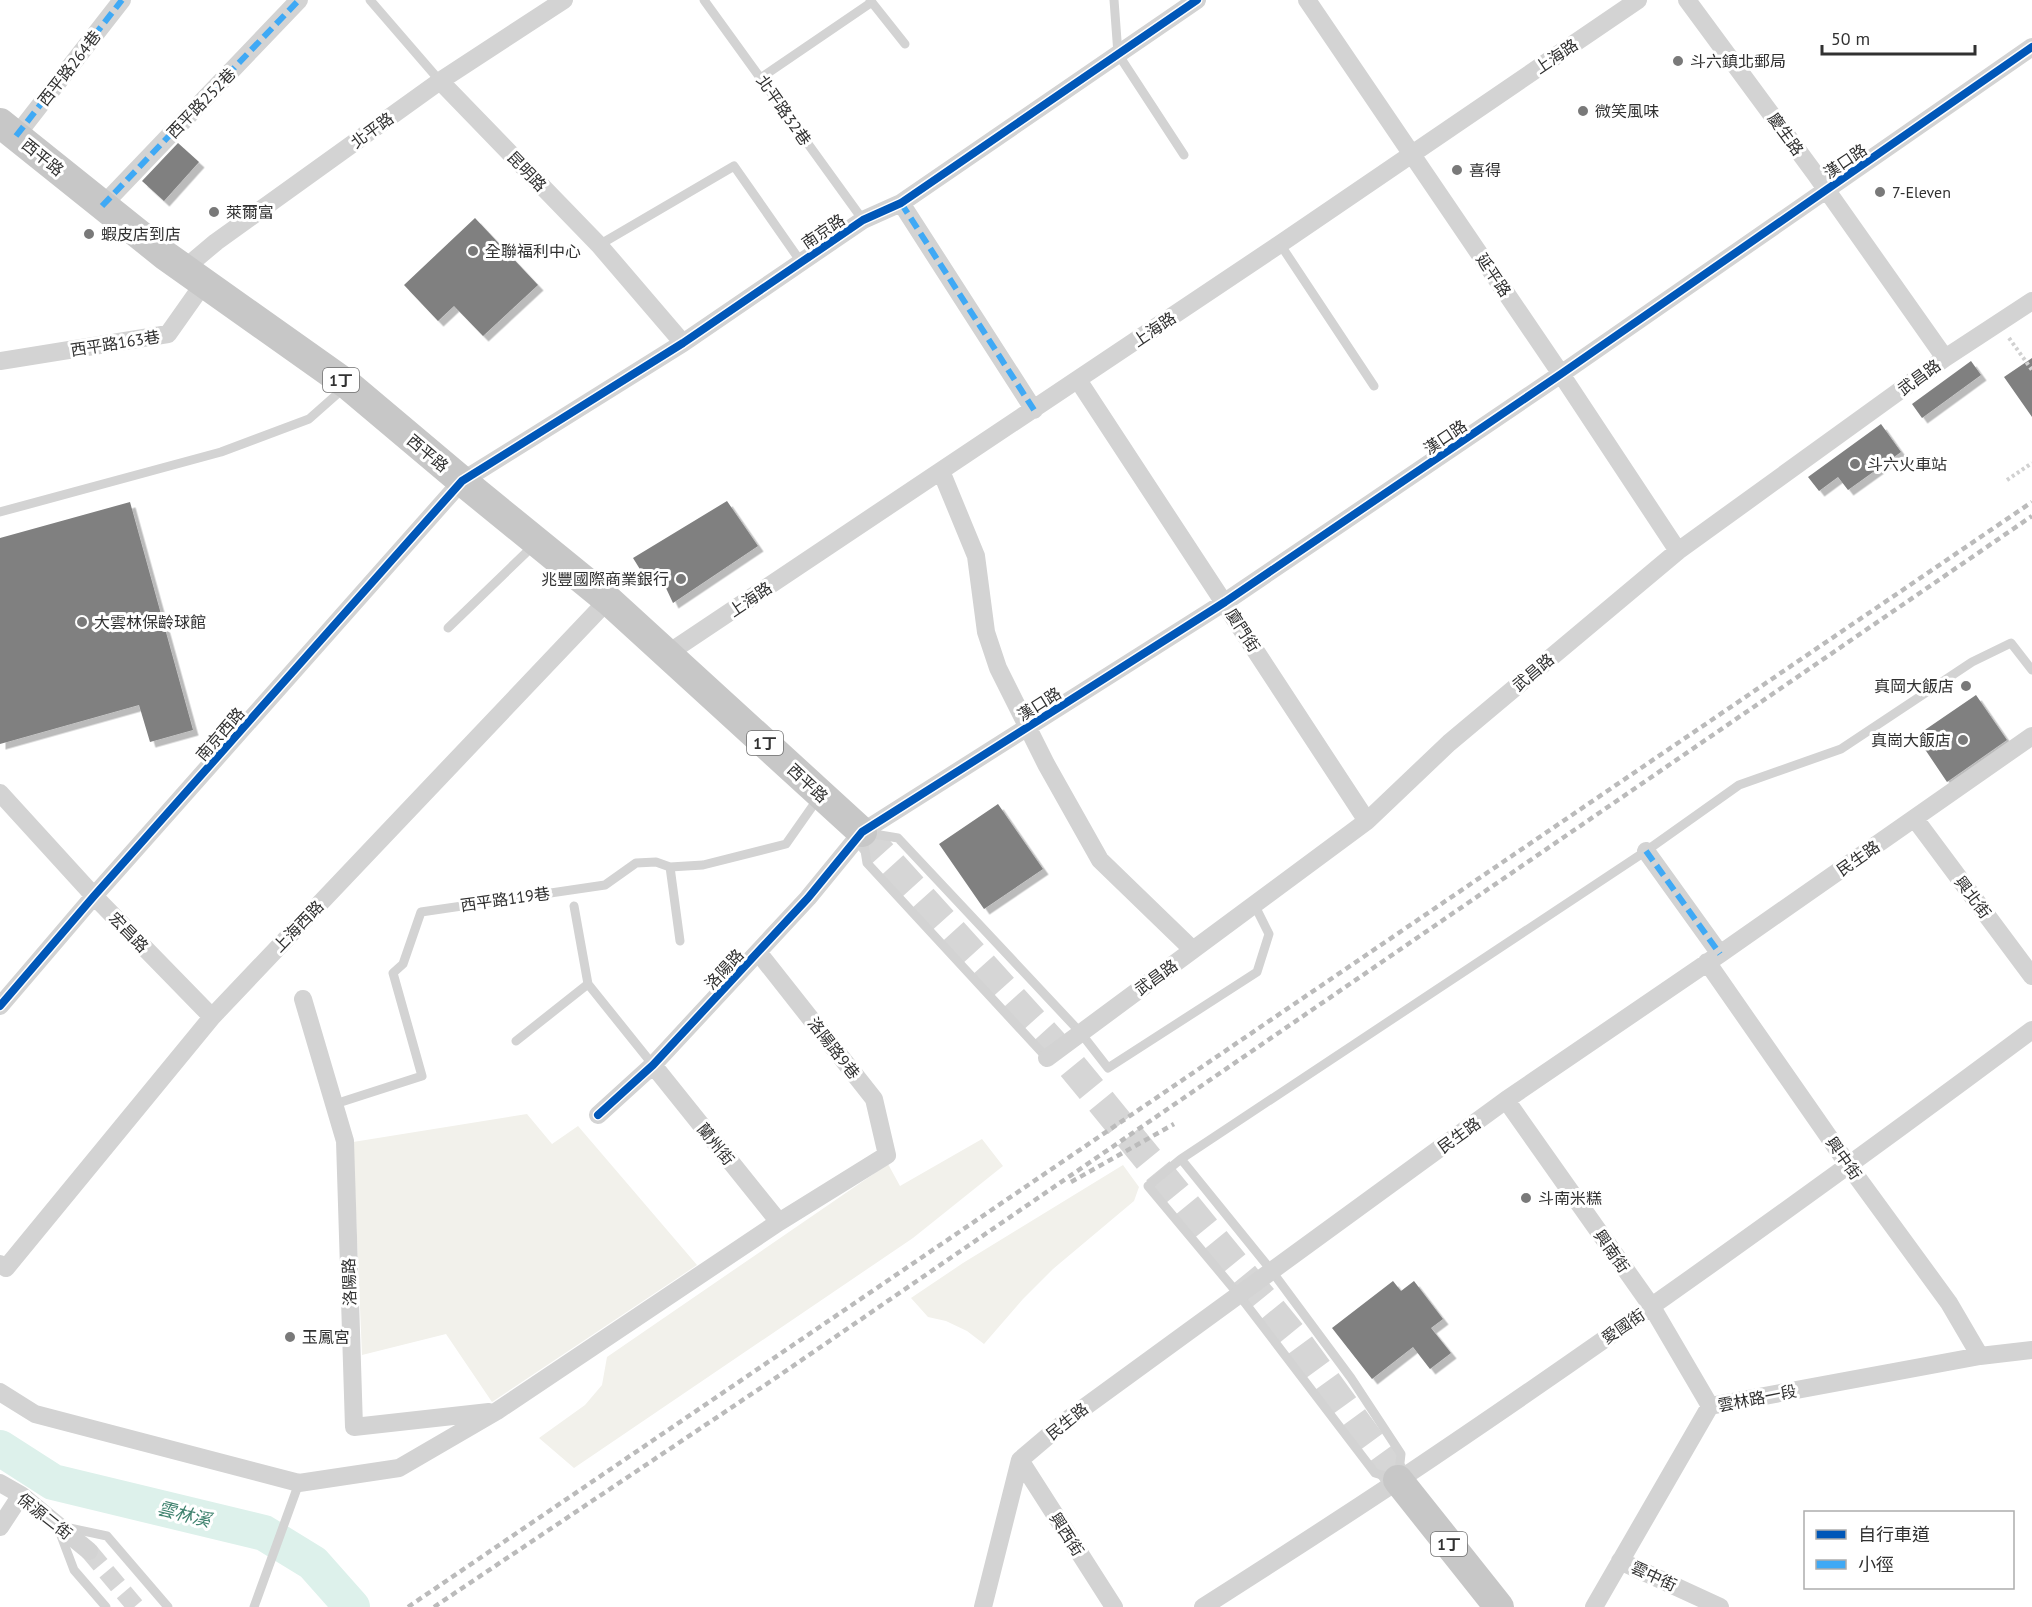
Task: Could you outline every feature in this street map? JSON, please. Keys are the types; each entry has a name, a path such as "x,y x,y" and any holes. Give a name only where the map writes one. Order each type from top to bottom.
{"main road":[{"name":"西平路","path":"8,129 166,256 348,385 608,600 862,832"},
{"name":"1丁","path":"1398,1480 1499,1607"}],"street":[{"name":"西平路264巷","path":"8,129 122,0"},
{"name":"西平路252巷","path":"102,206 299,0"},
{"name":"北平路","path":"195,275 216,242 440,81 564,0"},
{"name":"南京路","path":"462,481 683,343 863,220 901,203 1197,0"},
{"name":"延平路","path":"1307,0 1561,374 1678,551"},
{"name":"上海路","path":"667,654 1034,410 1638,0"},
{"name":"慶生路","path":"1687,0 1945,358"},
{"name":"漢口路","path":"862,832 1225,602 1561,374 2032,47"},
{"name":"昆明路","path":"440,81 599,245 683,343"},
{"path":"901,203 1034,410"},
{"name":"西平路163巷","path":"0,361 168,334 195,275"},
{"name":"武昌路","path":"1047,1058 1366,822 1449,743 1678,551 1945,358 2032,301"},
{"name":"廈門街","path":"1078,380 1225,602 1366,822"},
{"path":"941,471 976,556 986,632 998,668 1046,765 1100,860 1193,950"},
{"name":"南京西路","path":"0,1006 94,896 462,481"},
{"name":"上海西路","path":"3,1266 212,1017 608,600"},
{"name":"民生路","path":"1020,1460 1067,1419 1506,1100 2032,736"},
{"name":"宏昌路","path":"0,793 94,896 212,1017"},
{"name":"興北街","path":"1915,819 2032,976"},
{"name":"洛陽路","path":"598,1115 653,1065 808,898 862,832"},
{"name":"興中街","path":"1646,850 1850,1166 1949,1303 1980,1356"},
{"name":"洛陽路9巷","path":"758,952 874,1099 887,1155"},
{"name":"洛陽路","path":"303,999 345,1141 354,1427 497,1411"},
{"name":"愛國街","path":"1203,1607 1398,1480 1652,1307 1850,1166 2032,1030"},
{"name":"蘭州街","path":"653,1065 779,1222"},
{"name":"興南街","path":"1506,1100 1652,1307 1710,1406"},
{"name":"洛陽路","path":"0,1392 35,1414 299,1483 399,1468 497,1411 779,1222 887,1155"},
{"name":"雲林路一段","path":"1594,1607 1710,1406 1980,1356 2032,1350"},
{"path":"983,1607 1020,1460"},
{"name":"興西街","path":"1020,1460 1114,1607"},
{"name":"保源二街","path":"0,1483 21,1495 89,1551"},
{"path":"0,1527 21,1495"},
{"name":"雲中街","path":"1620,1561 1720,1607"}],"lane":[{"name":"昆明路","path":"370,0 440,81"},
{"name":"北平路32巷","path":"704,0 762,77 863,220"},
{"path":"1114,0 1118,54 1184,155"},
{"path":"762,77 871,1 905,44"},
{"path":"599,245 734,166 801,262"},
{"path":"1280,244 1374,386"},
{"path":"0,512 221,452 309,419 348,385"},
{"path":"448,628 537,542"},
{"path":"1181,1159 1270,1270 1351,1378 1401,1454 1398,1480 1375,1473 1239,1295 1148,1186 1181,1159 1646,850 1739,785 1841,749 1972,662 2011,643 2032,669"},
{"name":"西平路119巷","path":"335,1104 422,1076 393,973 403,964 421,912 605,885 636,863 656,862 670,867 702,865 786,844 821,795"},
{"path":"1047,1058 867,863 862,832 898,838 1080,1032 1108,1068 1257,972 1269,934 1254,904"},
{"path":"670,867 680,941"},
{"path":"574,906 588,984 653,1065"},
{"path":"516,1041 588,984"},
{"path":"254,1607 299,1483"},
{"path":"57,1525 74,1570 106,1607"},
{"path":"57,1525 106,1536 168,1607"}],"path":[{"path":"1999,323 2032,370"},
{"path":"2007,480 2032,463"}],"shaded area":[{"path":"527,1114 552,1144 578,1126 697,1265 492,1402 446,1334 362,1355 353,1142"},
{"path":"982,1139 1003,1166 913,1238 574,1468 539,1438 585,1405 602,1385 607,1357 888,1164 900,1186"},
{"path":"1123,1165 1139,1187 1134,1201 1053,1269 984,1344 967,1331 946,1321 928,1317 911,1298 963,1263"}],"building":[{"path":"178,143 199,162 164,201 142,181"},
{"name":"全聯福利中心","path":"475,218 538,285 483,336 454,306 438,321 404,285"},
{"path":"2032,358 2032,417 2004,377"},
{"path":"1971,361 1981,375 1922,418 1912,404"},
{"name":"斗六火車站","path":"1881,424 1901,452 1848,490 1838,477 1819,491 1808,477"},
{"path":"727,501 758,546 673,603 658,571 646,579 633,558"},
{"name":"大雲林保齡球館","path":"130,502 193,730 150,742 139,705 0,744 0,538"},
{"name":"真崗大飯店","path":"1976,695 2007,740 1947,782 1916,736"},
{"path":"998,804 1043,869 984,909 939,844"},
{"path":"1393,1281 1401,1291 1414,1281 1443,1319 1431,1328 1451,1353 1430,1369 1413,1347 1372,1379 1332,1328"}],"waterway":[{"name":"雲林溪","path":"0,1448 53,1482 264,1533 313,1563 352,1607"}],"tunnel":[{"path":"862,832 1059,1050 1293,1336 1398,1480"},
{"path":"89,1551 136,1607"}],"railway":[{"path":"408,1607 2032,502"},
{"path":"434,1607 774,1379 2032,516"},
{"path":"1071,1182 1174,1124"}],"marked path":[{"path":"16,136 122,0"},
{"path":"102,206 299,0"},
{"path":"901,203 1034,410"},
{"path":"1646,851 1720,954"}],"cycle path":[{"path":"0,1006 94,896 462,481 683,343 863,220 901,203 1197,0"},
{"path":"598,1115 653,1065 808,898 862,832 1225,602 1561,374 2032,47"}],"place":[{"name":"斗六鎮北郵局","path":"1678,61"},
{"name":"微笑風味","path":"1583,111"},
{"name":"喜得","path":"1457,170"},
{"name":"7-Eleven","path":"1880,192"},
{"name":"萊爾富","path":"214,212"},
{"name":"蝦皮店到店","path":"89,234"},
{"name":"全聯福利中心","path":"473,251"},
{"name":"斗六火車站","path":"1855,464"},
{"name":"兆豐國際商業銀行","path":"681,579"},
{"name":"大雲林保齡球館","path":"82,622"},
{"name":"真岡大飯店","path":"1966,686"},
{"name":"真崗大飯店","path":"1963,740"},
{"name":"斗南米糕","path":"1526,1198"},
{"name":"玉鳳宮","path":"290,1337"}]}
